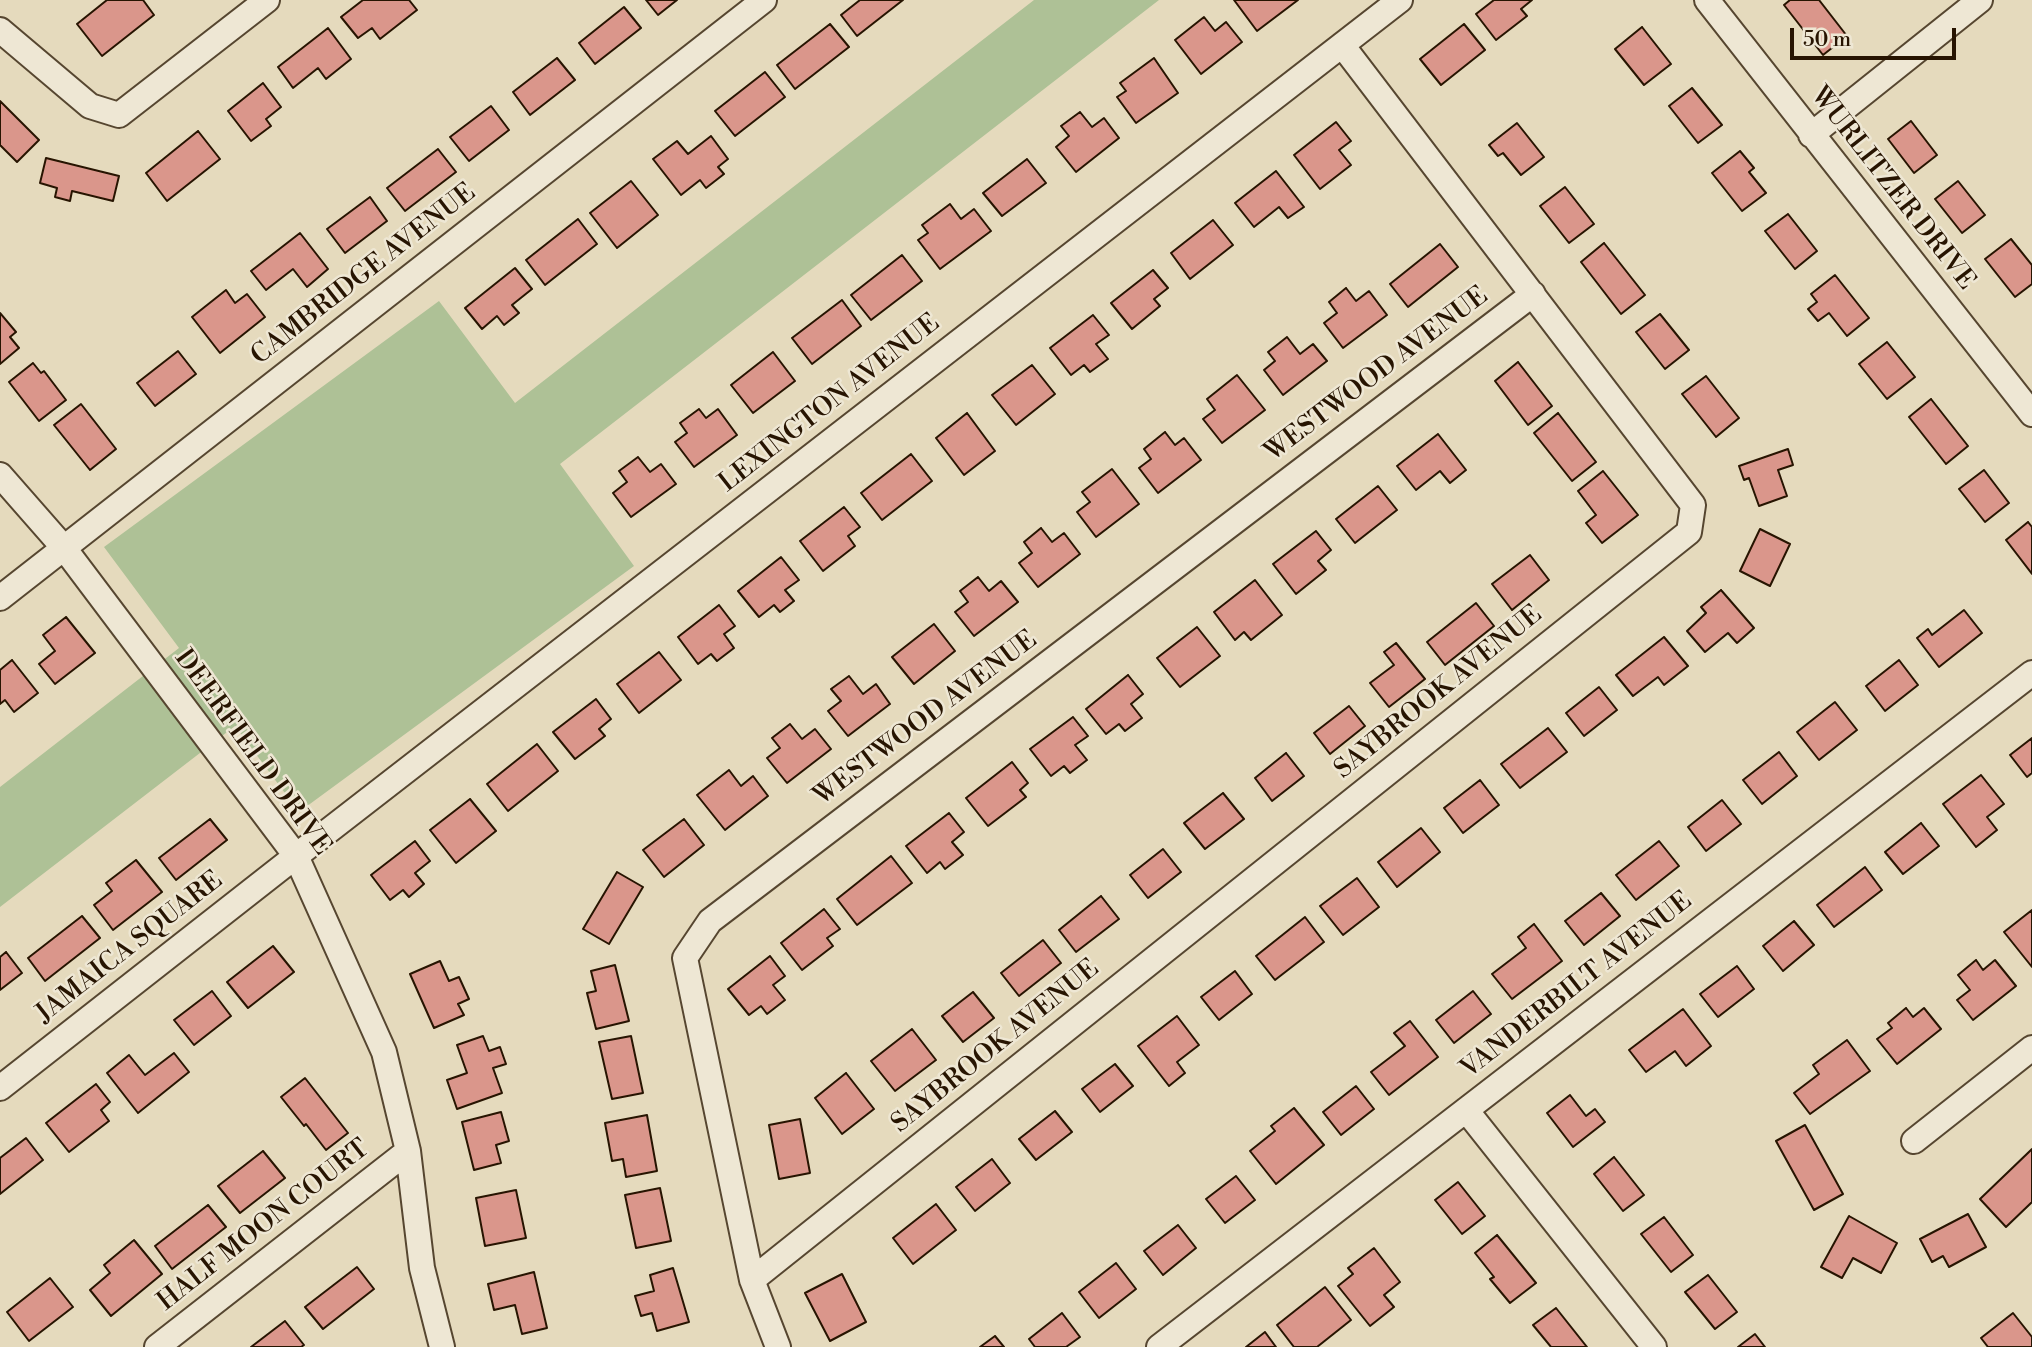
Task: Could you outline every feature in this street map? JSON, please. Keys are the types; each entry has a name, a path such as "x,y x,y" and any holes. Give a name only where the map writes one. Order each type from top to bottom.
{"street":[{"path":"0,30 90,106 119,115 267,0"},
{"name":"CAMBRIDGE AVENUE","path":"0,598 764,0"},
{"name":"LEXINGTON AVENUE","path":"296,856 1400,0"},
{"name":"WURLITZER DRIVE","path":"1707,0 2032,414"},
{"path":"1811,135 1980,0"},
{"name":"SAYBROOK AVENUE","path":"752,1280 1689,532 1693,505 1342,45"},
{"name":"WESTWOOD AVENUE","path":"778,1347 752,1280 685,958 710,921 1534,294"},
{"name":"DEERFIELD DRIVE","path":"0,475 64,548 296,856 384,1052 408,1151 422,1268 442,1347"},
{"name":"VANDERBILT AVENUE","path":"1159,1347 2032,673"},
{"name":"JAMAICA SQUARE","path":"0,1088 296,856"},
{"path":"1914,1141 2032,1048"},
{"path":"1466,1110 1654,1347"},
{"name":"HALF MOON COURT","path":"157,1347 408,1151"}],"green space":[{"path":"1034,0 1159,0 560,464 634,566 299,812 235,726 0,907 0,787 179,648 104,547 439,301 515,403"}],"building":[{"path":"107,0 143,0 154,15 102,56 77,24"},
{"path":"363,0 409,0 417,10 380,39 372,28 358,38 341,17"},
{"path":"646,0 677,0 658,15"},
{"path":"860,0 903,0 857,36 841,15"},
{"path":"1234,0 1298,0 1257,31"},
{"path":"1494,0 1532,0 1521,9 1527,16 1496,40 1476,14"},
{"path":"1790,0 1819,0 1847,36 1823,55 1784,5"},
{"path":"624,7 641,28 595,64 579,43"},
{"path":"1204,17 1215,31 1226,22 1242,42 1201,74 1175,40"},
{"path":"830,24 849,47 795,89 777,65"},
{"path":"1464,24 1485,50 1441,85 1420,59"},
{"path":"1642,27 1671,64 1644,85 1615,49"},
{"path":"328,28 351,59 326,79 318,68 293,88 278,67"},
{"path":"557,58 575,80 530,115 513,92"},
{"path":"1154,58 1178,93 1136,123 1117,97 1126,91 1120,83"},
{"path":"765,72 785,97 735,136 715,111"},
{"path":"263,83 281,107 266,119 271,126 251,141 228,111"},
{"path":"1692,88 1722,125 1698,143 1669,106"},
{"path":"0,101 39,140 17,162 0,145"},
{"path":"491,106 509,130 469,161 450,137"},
{"path":"1080,112 1092,127 1104,118 1119,138 1076,172 1056,147 1069,136 1061,126"},
{"path":"1911,121 1937,155 1914,173 1888,139"},
{"path":"1336,122 1351,141 1339,150 1351,165 1320,189 1294,155"},
{"path":"1517,123 1544,157 1521,175 1503,153 1498,156 1489,145"},
{"path":"198,131 220,159 167,201 146,173"},
{"path":"711,136 728,159 718,167 724,174 706,188 700,180 681,195 653,159 677,141 688,154"},
{"path":"438,149 456,172 405,211 387,188"},
{"path":"1740,151 1754,168 1749,172 1766,193 1742,211 1712,173"},
{"path":"46,158 119,176 113,201 72,191 70,201 55,197 57,188 40,183"},
{"path":"1027,159 1046,183 1002,216 983,193"},
{"path":"1276,171 1304,207 1288,218 1279,207 1254,227 1235,203"},
{"path":"631,181 658,215 617,248 590,213"},
{"path":"1958,181 1985,215 1962,233 1935,199"},
{"path":"1565,187 1594,224 1569,243 1540,206"},
{"path":"370,197 387,221 345,253 327,229"},
{"path":"950,204 961,219 974,209 991,231 940,269 918,240 928,233 922,225"},
{"path":"1788,214 1817,251 1795,269 1765,231"},
{"path":"578,219 597,244 545,285 526,260"},
{"path":"1213,220 1233,245 1190,279 1171,253"},
{"path":"300,233 328,269 307,287 293,269 266,290 251,271"},
{"path":"2011,239 2032,265 2032,284 2015,297 1985,259"},
{"path":"1604,243 1645,295 1621,314 1581,262"},
{"path":"1440,244 1458,267 1408,307 1390,284"},
{"path":"902,255 922,281 871,320 851,295"},
{"path":"515,268 532,289 512,305 519,313 504,325 497,316 482,329 465,308"},
{"path":"1153,270 1168,288 1154,299 1160,306 1132,329 1111,303"},
{"path":"1835,275 1869,318 1847,336 1829,313 1818,321 1808,309 1817,302 1811,294"},
{"path":"1346,288 1356,301 1369,291 1387,315 1343,348 1324,323 1337,313 1329,302"},
{"path":"226,290 235,303 247,294 265,317 220,353 192,317"},
{"path":"842,300 861,326 812,364 792,338"},
{"path":"0,313 16,332 10,337 19,348 0,364"},
{"path":"1660,314 1689,350 1665,369 1636,332"},
{"path":"1093,315 1109,335 1096,344 1108,359 1090,372 1084,365 1071,375 1050,348"},
{"path":"1287,337 1300,354 1313,344 1327,361 1283,395 1264,370 1275,361 1268,352"},
{"path":"1887,342 1915,377 1887,399 1859,364"},
{"path":"178,351 196,374 155,406 137,383"},
{"path":"773,352 795,381 753,413 731,385"},
{"path":"1518,362 1552,406 1528,425 1495,381"},
{"path":"33,363 41,373 44,371 66,400 39,421 9,382"},
{"path":"1032,365 1055,394 1016,425 992,395"},
{"path":"1237,375 1265,410 1222,443 1203,419 1215,410 1207,399"},
{"path":"1706,376 1739,418 1716,437 1682,394"},
{"path":"1931,399 1968,446 1946,464 1909,417"},
{"path":"81,404 116,449 90,470 54,425"},
{"path":"699,409 706,418 718,409 737,435 694,467 675,442 687,433 680,423"},
{"path":"967,413 995,451 964,475 936,438"},
{"path":"1558,413 1596,462 1572,481 1534,433"},
{"path":"1165,432 1175,445 1184,438 1201,460 1158,493 1139,468 1151,459 1144,449"},
{"path":"1438,434 1466,470 1450,483 1440,471 1416,490 1397,466"},
{"path":"1788,449 1793,465 1778,470 1787,496 1759,506 1749,478 1744,480 1739,466"},
{"path":"911,454 932,481 882,520 861,493"},
{"path":"638,457 650,472 661,464 676,484 631,517 613,493 627,482 619,471"},
{"path":"1112,469 1139,504 1096,537 1077,512 1090,502 1082,492"},
{"path":"1984,470 2009,503 1985,522 1959,489"},
{"path":"1603,471 1638,515 1602,543 1586,523 1596,515 1578,491"},
{"path":"1378,486 1397,510 1355,543 1336,519"},
{"path":"844,507 860,527 848,536 855,546 823,571 800,541"},
{"path":"2028,522 2032,527 2032,574 2006,540"},
{"path":"1041,528 1052,542 1064,533 1080,554 1038,587 1019,563 1032,553 1024,542"},
{"path":"1760,529 1790,544 1770,586 1740,571"},
{"path":"1316,531 1331,550 1318,561 1326,570 1296,594 1273,564"},
{"path":"1530,555 1549,580 1512,610 1492,584"},
{"path":"781,557 799,580 785,590 794,601 780,612 774,605 759,617 738,591"},
{"path":"978,577 989,591 1001,581 1018,602 974,636 955,612 968,602 960,591"},
{"path":"1255,580 1282,615 1251,640 1244,632 1235,640 1214,612"},
{"path":"1721,590 1754,628 1737,643 1728,633 1705,652 1687,631 1706,613 1701,607"},
{"path":"1476,603 1494,626 1445,665 1427,642"},
{"path":"719,605 735,626 724,634 734,648 717,661 711,654 698,664 678,637"},
{"path":"1964,610 1982,633 1939,667 1917,638 1928,629 1932,635"},
{"path":"66,617 95,653 55,684 39,664 55,651 43,635"},
{"path":"934,624 955,651 914,684 892,657"},
{"path":"1197,627 1220,656 1180,687 1157,658"},
{"path":"1664,637 1688,666 1664,685 1658,677 1633,696 1616,675"},
{"path":"1396,643 1425,679 1389,707 1370,683 1394,665 1384,652"},
{"path":"659,652 681,680 639,713 617,684"},
{"path":"12,660 38,693 14,712 5,700 0,704 0,670"},
{"path":"1899,660 1918,685 1885,711 1866,686"},
{"path":"1128,675 1143,694 1131,704 1142,718 1125,731 1119,724 1106,734 1086,709"},
{"path":"849,676 863,694 876,684 890,704 848,736 828,711 841,701 831,689"},
{"path":"1599,687 1617,710 1584,736 1566,713"},
{"path":"596,699 611,719 599,729 605,736 575,759 553,732"},
{"path":"1835,702 1857,730 1819,760 1797,732"},
{"path":"1349,706 1365,726 1330,754 1314,733"},
{"path":"1073,717 1088,736 1075,745 1087,760 1070,773 1064,766 1051,776 1030,749"},
{"path":"790,724 802,739 815,729 831,749 787,783 767,758 780,748 772,738"},
{"path":"1548,728 1567,752 1520,788 1501,764"},
{"path":"2032,738 2032,773 2027,777 2010,755"},
{"path":"537,744 558,771 508,811 487,784"},
{"path":"1779,752 1797,776 1762,804 1743,780"},
{"path":"1286,753 1304,776 1272,801 1255,778"},
{"path":"1012,762 1028,783 1020,790 1026,797 988,826 966,798"},
{"path":"729,770 741,786 753,776 768,796 725,830 697,795"},
{"path":"1981,775 2004,804 1987,817 1997,830 1976,847 1943,804"},
{"path":"1480,780 1499,805 1463,833 1444,808"},
{"path":"1223,793 1244,819 1205,849 1184,823"},
{"path":"470,799 496,831 456,863 430,830"},
{"path":"1722,800 1741,824 1706,851 1688,827"},
{"path":"949,813 964,832 952,842 963,855 945,869 940,862 927,873 906,846"},
{"path":"210,819 227,840 176,880 159,858"},
{"path":"684,819 704,845 664,877 643,850"},
{"path":"1921,823 1939,846 1903,874 1885,852"},
{"path":"1421,828 1440,852 1397,887 1378,862"},
{"path":"415,841 430,861 415,873 424,884 409,897 403,890 390,900 371,875"},
{"path":"1659,841 1679,866 1636,900 1616,875"},
{"path":"1163,849 1181,872 1148,898 1130,875"},
{"path":"891,856 912,883 857,925 837,899"},
{"path":"136,860 162,892 113,930 94,905 112,891 106,883"},
{"path":"1865,867 1882,890 1834,927 1817,905"},
{"path":"617,872 643,887 609,944 583,929"},
{"path":"1357,878 1379,907 1343,935 1320,906"},
{"path":"1601,893 1620,916 1584,945 1565,921"},
{"path":"1101,896 1119,919 1076,952 1059,930"},
{"path":"824,909 840,929 827,938 833,946 802,970 781,943"},
{"path":"2032,910 2032,967 2004,932"},
{"path":"82,916 100,938 45,981 28,958"},
{"path":"1305,917 1324,942 1275,980 1256,956"},
{"path":"1794,921 1814,945 1783,971 1763,946"},
{"path":"1534,924 1562,961 1512,999 1492,974 1526,948 1518,937"},
{"path":"1043,940 1061,963 1019,996 1001,973"},
{"path":"273,946 294,972 248,1008 227,982"},
{"path":"6,952 22,973 0,990 0,957"},
{"path":"770,956 785,976 773,985 785,1000 767,1014 761,1006 749,1015 728,989"},
{"path":"1976,960 1983,970 1995,960 2016,986 1973,1020 1957,1000 1970,990 1958,975"},
{"path":"440,961 449,981 459,977 469,999 458,1004 464,1015 434,1028 410,974"},
{"path":"615,965 629,1021 596,1029 587,993 596,991 591,971"},
{"path":"1737,966 1754,989 1718,1017 1700,994"},
{"path":"1235,971 1252,994 1219,1020 1201,997"},
{"path":"212,991 231,1016 194,1045 174,1020"},
{"path":"1473,991 1491,1014 1454,1043 1436,1020"},
{"path":"973,992 994,1018 963,1042 942,1016"},
{"path":"1906,1008 1913,1017 1924,1008 1941,1029 1897,1064 1877,1039 1892,1028 1888,1023"},
{"path":"1683,1009 1711,1046 1686,1066 1675,1051 1646,1072 1629,1050"},
{"path":"1177,1016 1199,1045 1177,1062 1185,1073 1169,1086 1138,1046"},
{"path":"1410,1021 1438,1057 1389,1095 1371,1072 1405,1046 1394,1033"},
{"path":"912,1029 936,1060 895,1091 871,1061"},
{"path":"483,1036 489,1051 500,1047 506,1064 493,1068 502,1093 457,1109 447,1080 467,1073 457,1045"},
{"path":"631,1036 643,1093 612,1099 599,1042"},
{"path":"1847,1040 1870,1071 1810,1114 1794,1093 1819,1074 1813,1065"},
{"path":"174,1053 189,1072 138,1113 107,1073 129,1055 145,1075"},
{"path":"1115,1064 1133,1086 1100,1112 1082,1089"},
{"path":"846,1073 874,1109 842,1134 815,1098"},
{"path":"305,1078 348,1133 326,1150 281,1097"},
{"path":"96,1084 110,1102 101,1110 109,1121 69,1152 46,1123"},
{"path":"1356,1086 1374,1109 1341,1135 1323,1112"},
{"path":"1570,1095 1586,1116 1595,1109 1605,1122 1573,1147 1547,1113"},
{"path":"1294,1108 1324,1145 1276,1184 1250,1151 1275,1131 1271,1126"},
{"path":"1055,1111 1072,1132 1036,1160 1019,1139"},
{"path":"501,1112 509,1141 496,1145 501,1163 474,1170 462,1122"},
{"path":"647,1115 657,1171 626,1177 623,1159 612,1161 605,1123"},
{"path":"800,1119 810,1173 779,1179 769,1125"},
{"path":"1805,1125 1843,1194 1814,1210 1776,1141"},
{"path":"26,1138 43,1160 0,1194 0,1158"},
{"path":"2032,1149 2032,1202 2006,1227 1980,1199"},
{"path":"263,1151 285,1178 240,1213 218,1186"},
{"path":"1614,1157 1644,1195 1623,1211 1594,1174"},
{"path":"992,1159 1010,1183 975,1211 956,1187"},
{"path":"1236,1176 1255,1200 1225,1223 1206,1199"},
{"path":"1458,1182 1485,1216 1462,1234 1435,1200"},
{"path":"660,1188 671,1241 636,1248 625,1195"},
{"path":"516,1190 526,1238 485,1246 476,1198"},
{"path":"936,1204 956,1230 913,1264 893,1238"},
{"path":"208,1205 226,1227 172,1269 155,1246"},
{"path":"1968,1214 1986,1247 1949,1267 1943,1256 1932,1262 1920,1239"},
{"path":"1849,1216 1897,1243 1881,1273 1853,1258 1842,1278 1821,1267"},
{"path":"1664,1217 1693,1255 1671,1272 1641,1234"},
{"path":"1178,1225 1196,1248 1163,1275 1144,1251"},
{"path":"1497,1235 1536,1283 1510,1303 1490,1279 1494,1277 1475,1253"},
{"path":"134,1240 162,1274 111,1316 90,1290 110,1273 104,1265"},
{"path":"1374,1248 1400,1282 1384,1295 1394,1307 1370,1326 1338,1286 1353,1274 1348,1268"},
{"path":"1116,1263 1136,1289 1099,1318 1079,1292"},
{"path":"357,1267 374,1289 323,1329 305,1307"},
{"path":"673,1268 689,1322 657,1331 652,1313 641,1316 635,1296 654,1291 650,1275"},
{"path":"534,1272 547,1328 522,1334 515,1305 494,1310 488,1284"},
{"path":"842,1274 866,1322 830,1341 805,1293"},
{"path":"1708,1275 1737,1312 1715,1329 1685,1292"},
{"path":"50,1278 73,1307 29,1341 7,1312"},
{"path":"1325,1287 1351,1320 1317,1347 1294,1347 1277,1325"},
{"path":"1556,1308 1587,1347 1551,1347 1533,1325"},
{"path":"1062,1313 1080,1337 1066,1347 1035,1347 1029,1339"},
{"path":"2013,1313 2032,1337 2032,1347 1988,1347 1981,1338"},
{"path":"285,1321 304,1345 251,1347"},
{"path":"1265,1332 1276,1347 1246,1347"},
{"path":"1755,1334 1765,1347 1738,1347"},
{"path":"995,1336 1004,1347 980,1347"}]}
